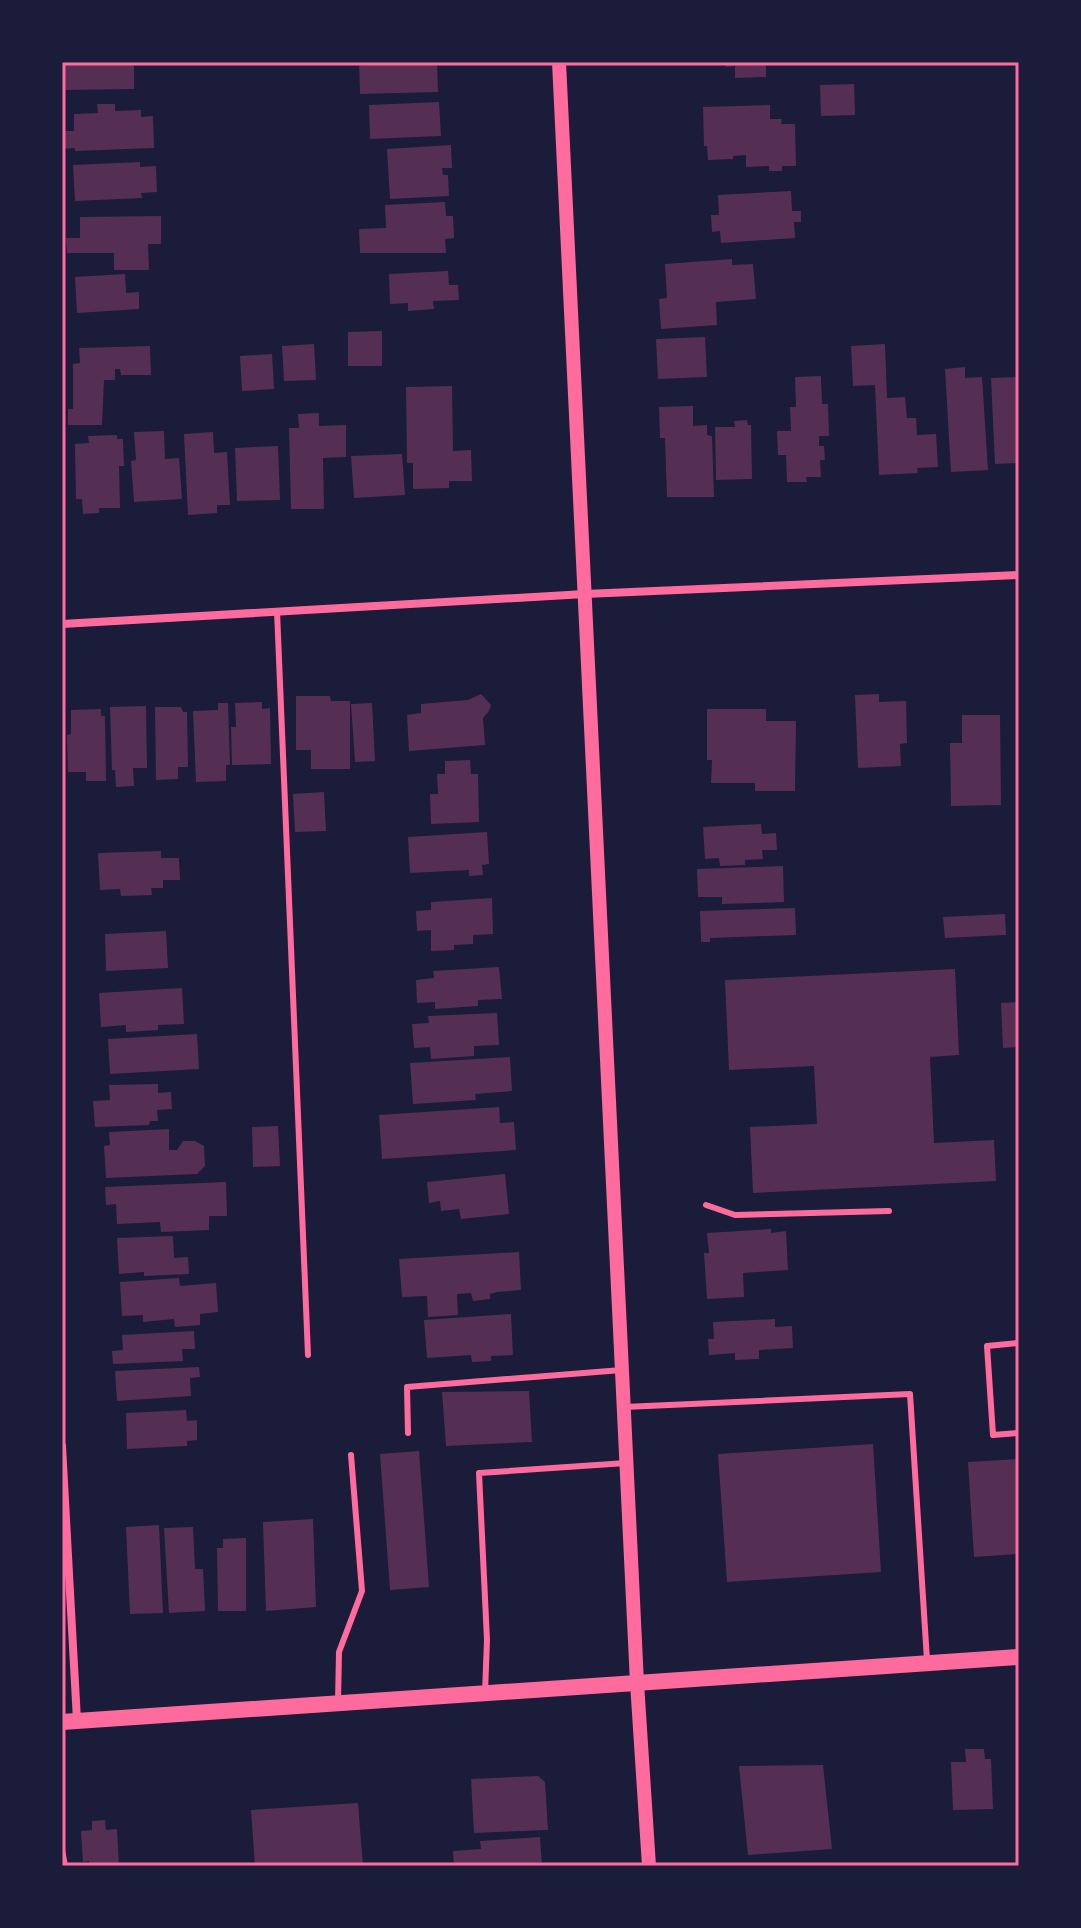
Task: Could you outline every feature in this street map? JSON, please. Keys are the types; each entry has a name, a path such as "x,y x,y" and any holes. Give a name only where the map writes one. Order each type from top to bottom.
{"main road":[{"path":"70,1721 1019,1657"}],"street":[{"path":"559,62 623,1407 649,1866"},
{"path":"62,624 585,594 1019,575"},
{"path":"62,1446 70,1721"}],"lane":[{"path":"277,611 308,1355"},
{"path":"706,1205 735,1215 889,1211"},
{"path":"1019,1343 987,1346 993,1435 1019,1433"},
{"path":"408,1433 407,1387 622,1370"},
{"path":"623,1407 910,1394 928,1663"},
{"path":"338,1703 339,1652 362,1591 351,1455"},
{"path":"485,1693 487,1640 479,1473 626,1463"},
{"path":"62,1850 65,1866"}],"building":[{"path":"62,62 134,62 134,89 62,90"},
{"path":"359,62 437,62 438,92 360,94"},
{"path":"725,62 766,62 766,77 735,78 735,66 726,67"},
{"path":"854,84 855,115 821,116 820,85"},
{"path":"439,102 441,136 370,139 369,105"},
{"path":"97,104 115,104 115,111 141,110 141,117 153,116 154,148 62,149 62,131 74,131 74,114 98,113"},
{"path":"770,105 770,119 782,119 781,124 795,124 796,166 782,166 782,171 769,171 769,166 746,167 746,155 708,160 707,146 704,146 703,107"},
{"path":"451,145 452,168 442,168 443,175 448,175 449,196 390,199 387,149"},
{"path":"140,162 140,167 156,166 157,192 141,193 142,198 75,201 73,165"},
{"path":"791,191 792,211 801,211 801,222 794,222 795,238 721,243 720,231 712,232 711,215 719,215 718,195"},
{"path":"445,202 446,216 453,216 454,238 445,239 446,253 360,253 359,229 386,228 385,205"},
{"path":"161,216 161,244 148,244 149,270 114,270 114,253 67,253 66,238 80,238 80,217"},
{"path":"732,259 732,265 753,264 756,299 716,302 717,325 661,329 659,299 667,298 665,264"},
{"path":"448,271 449,285 458,285 459,300 433,301 434,309 408,311 408,303 390,304 389,274"},
{"path":"125,274 126,293 139,292 139,309 77,313 75,277"},
{"path":"382,331 382,366 348,366 348,332"},
{"path":"705,337 707,377 658,379 656,339"},
{"path":"314,344 316,380 284,381 282,346"},
{"path":"885,344 887,398 905,397 907,418 916,418 917,435 936,434 938,467 917,468 918,473 879,475 875,385 853,386 851,346"},
{"path":"150,346 151,375 121,375 120,369 115,369 115,380 104,380 102,425 68,425 68,409 73,409 73,364 80,363 79,348"},
{"path":"272,354 274,389 242,391 240,356"},
{"path":"965,367 965,378 982,377 988,470 951,472 945,369"},
{"path":"821,376 822,404 828,404 829,436 819,436 819,446 824,446 825,460 820,460 821,477 806,477 807,482 787,482 786,455 778,455 777,431 791,431 790,407 796,407 795,377"},
{"path":"1019,377 1019,463 995,464 991,378"},
{"path":"452,386 453,451 471,450 472,481 449,481 449,488 413,489 413,463 407,463 406,387"},
{"path":"693,406 693,426 707,425 707,435 712,436 714,497 667,497 665,438 660,438 659,407"},
{"path":"319,413 319,426 346,425 346,457 323,458 324,509 291,509 289,428 299,428 298,414"},
{"path":"747,420 751,425 752,479 716,480 715,427 735,427 734,421"},
{"path":"164,431 165,459 179,458 182,499 134,502 131,461 136,460 134,432"},
{"path":"213,432 214,453 227,452 230,505 217,505 217,513 188,515 184,434"},
{"path":"117,435 117,439 123,439 124,466 119,466 120,508 99,508 99,513 83,514 82,499 76,499 75,444 89,443 88,436"},
{"path":"278,446 280,500 237,501 235,448"},
{"path":"402,454 405,495 354,498 351,456"},
{"path":"481,694 491,705 483,718 485,745 409,751 407,715 421,713 421,704 468,700"},
{"path":"879,694 879,702 906,701 907,743 900,744 901,766 858,768 855,695"},
{"path":"296,696 330,696 331,701 350,701 350,769 311,769 311,750 296,750"},
{"path":"262,702 262,709 270,708 271,764 232,765 231,727 236,727 235,703"},
{"path":"218,703 228,703 230,765 226,765 226,781 196,782 193,711 218,710"},
{"path":"372,703 375,761 355,762 351,704"},
{"path":"146,706 147,768 133,768 134,786 116,787 115,770 112,770 110,707"},
{"path":"155,707 181,707 183,712 187,712 188,767 178,767 178,779 156,780"},
{"path":"101,709 101,716 105,716 106,781 86,781 86,772 68,772 67,735 71,734 71,710"},
{"path":"707,709 766,709 766,721 796,721 795,791 755,791 755,783 711,783 712,760 707,760"},
{"path":"962,715 1000,715 1001,805 951,806 950,743 962,743"},
{"path":"470,760 471,774 478,774 479,822 431,824 430,794 438,794 437,774 445,774 445,761"},
{"path":"324,792 326,831 295,832 293,794"},
{"path":"761,824 762,834 776,833 777,850 762,850 763,859 745,860 745,865 720,866 719,858 705,859 703,827"},
{"path":"487,832 489,864 482,865 483,875 469,876 469,870 410,873 408,837"},
{"path":"161,851 161,858 179,858 180,880 163,880 163,888 151,888 152,895 121,896 120,889 100,890 98,853"},
{"path":"783,866 784,902 722,904 722,897 698,897 697,869"},
{"path":"492,898 493,934 473,935 473,944 454,945 454,950 431,951 431,930 417,931 416,911 431,910 431,902"},
{"path":"795,908 796,935 710,938 710,942 701,942 700,911"},
{"path":"1005,914 1006,935 945,938 943,917"},
{"path":"166,931 168,968 106,971 105,934"},
{"path":"499,967 502,999 478,1000 478,1006 435,1009 435,1002 417,1003 416,980 434,978 433,971"},
{"path":"955,969 959,1055 930,1057 934,1143 994,1140 996,1181 753,1193 750,1127 817,1124 814,1066 729,1070 725,980"},
{"path":"182,988 184,1024 158,1025 158,1030 126,1032 126,1025 101,1027 99,993"},
{"path":"1019,1002 1019,1047 1003,1048 1001,1003"},
{"path":"497,1013 499,1045 474,1046 474,1056 431,1059 430,1047 414,1048 412,1024 429,1023 428,1016"},
{"path":"197,1034 199,1069 110,1074 108,1039"},
{"path":"510,1057 512,1091 475,1094 476,1100 413,1104 410,1063"},
{"path":"158,1084 158,1093 171,1092 172,1109 157,1110 158,1121 150,1121 149,1125 95,1127 93,1101 110,1100 109,1085"},
{"path":"499,1107 500,1123 514,1122 516,1150 382,1159 379,1115"},
{"path":"278,1126 280,1166 253,1167 252,1127"},
{"path":"169,1129 169,1150 177,1150 183,1141 195,1141 204,1146 205,1166 197,1174 106,1178 104,1146 110,1145 109,1132"},
{"path":"505,1174 509,1214 461,1219 459,1209 441,1211 440,1201 429,1203 427,1182"},
{"path":"226,1182 227,1216 209,1216 209,1230 161,1232 160,1222 117,1224 116,1204 106,1205 105,1187"},
{"path":"771,1229 771,1233 786,1231 788,1270 743,1273 744,1297 707,1299 704,1253 709,1253 707,1233"},
{"path":"173,1236 174,1258 188,1257 189,1274 119,1274 117,1238"},
{"path":"519,1252 521,1290 497,1292 490,1294 490,1299 473,1301 471,1293 457,1294 458,1315 428,1317 427,1296 402,1297 399,1259"},
{"path":"179,1278 180,1286 216,1283 218,1312 200,1314 200,1325 175,1327 174,1319 143,1322 143,1315 122,1316 120,1282"},
{"path":"511,1314 513,1355 491,1356 491,1361 472,1362 471,1355 427,1358 424,1320"},
{"path":"775,1319 775,1327 792,1326 793,1348 759,1350 759,1359 735,1360 735,1353 709,1355 708,1339 714,1339 713,1322"},
{"path":"194,1331 195,1349 182,1349 183,1361 113,1364 112,1351 123,1350 122,1335"},
{"path":"199,1367 200,1377 190,1378 191,1396 117,1401 115,1371"},
{"path":"529,1391 532,1442 446,1446 442,1392"},
{"path":"186,1410 187,1421 197,1420 197,1440 187,1441 187,1446 127,1449 126,1413"},
{"path":"873,1444 881,1572 727,1582 718,1454"},
{"path":"419,1451 429,1587 390,1590 380,1454"},
{"path":"1019,1459 1019,1554 974,1557 968,1462"},
{"path":"313,1519 316,1607 266,1611 263,1522"},
{"path":"159,1525 163,1613 130,1614 126,1527"},
{"path":"193,1527 195,1569 203,1569 205,1611 169,1613 164,1528"},
{"path":"246,1538 246,1611 218,1611 217,1548 223,1548 223,1539"},
{"path":"965,1749 984,1749 985,1759 991,1759 993,1809 953,1810 951,1762 966,1762"},
{"path":"823,1765 832,1849 748,1855 739,1766"},
{"path":"538,1776 545,1782 548,1830 474,1833 471,1779"},
{"path":"358,1803 363,1866 255,1866 251,1810"},
{"path":"105,1820 106,1830 117,1829 119,1866 89,1866 89,1861 83,1862 81,1831 92,1830 92,1821"},
{"path":"540,1837 542,1866 454,1866 453,1851 481,1849 480,1841"}]}
